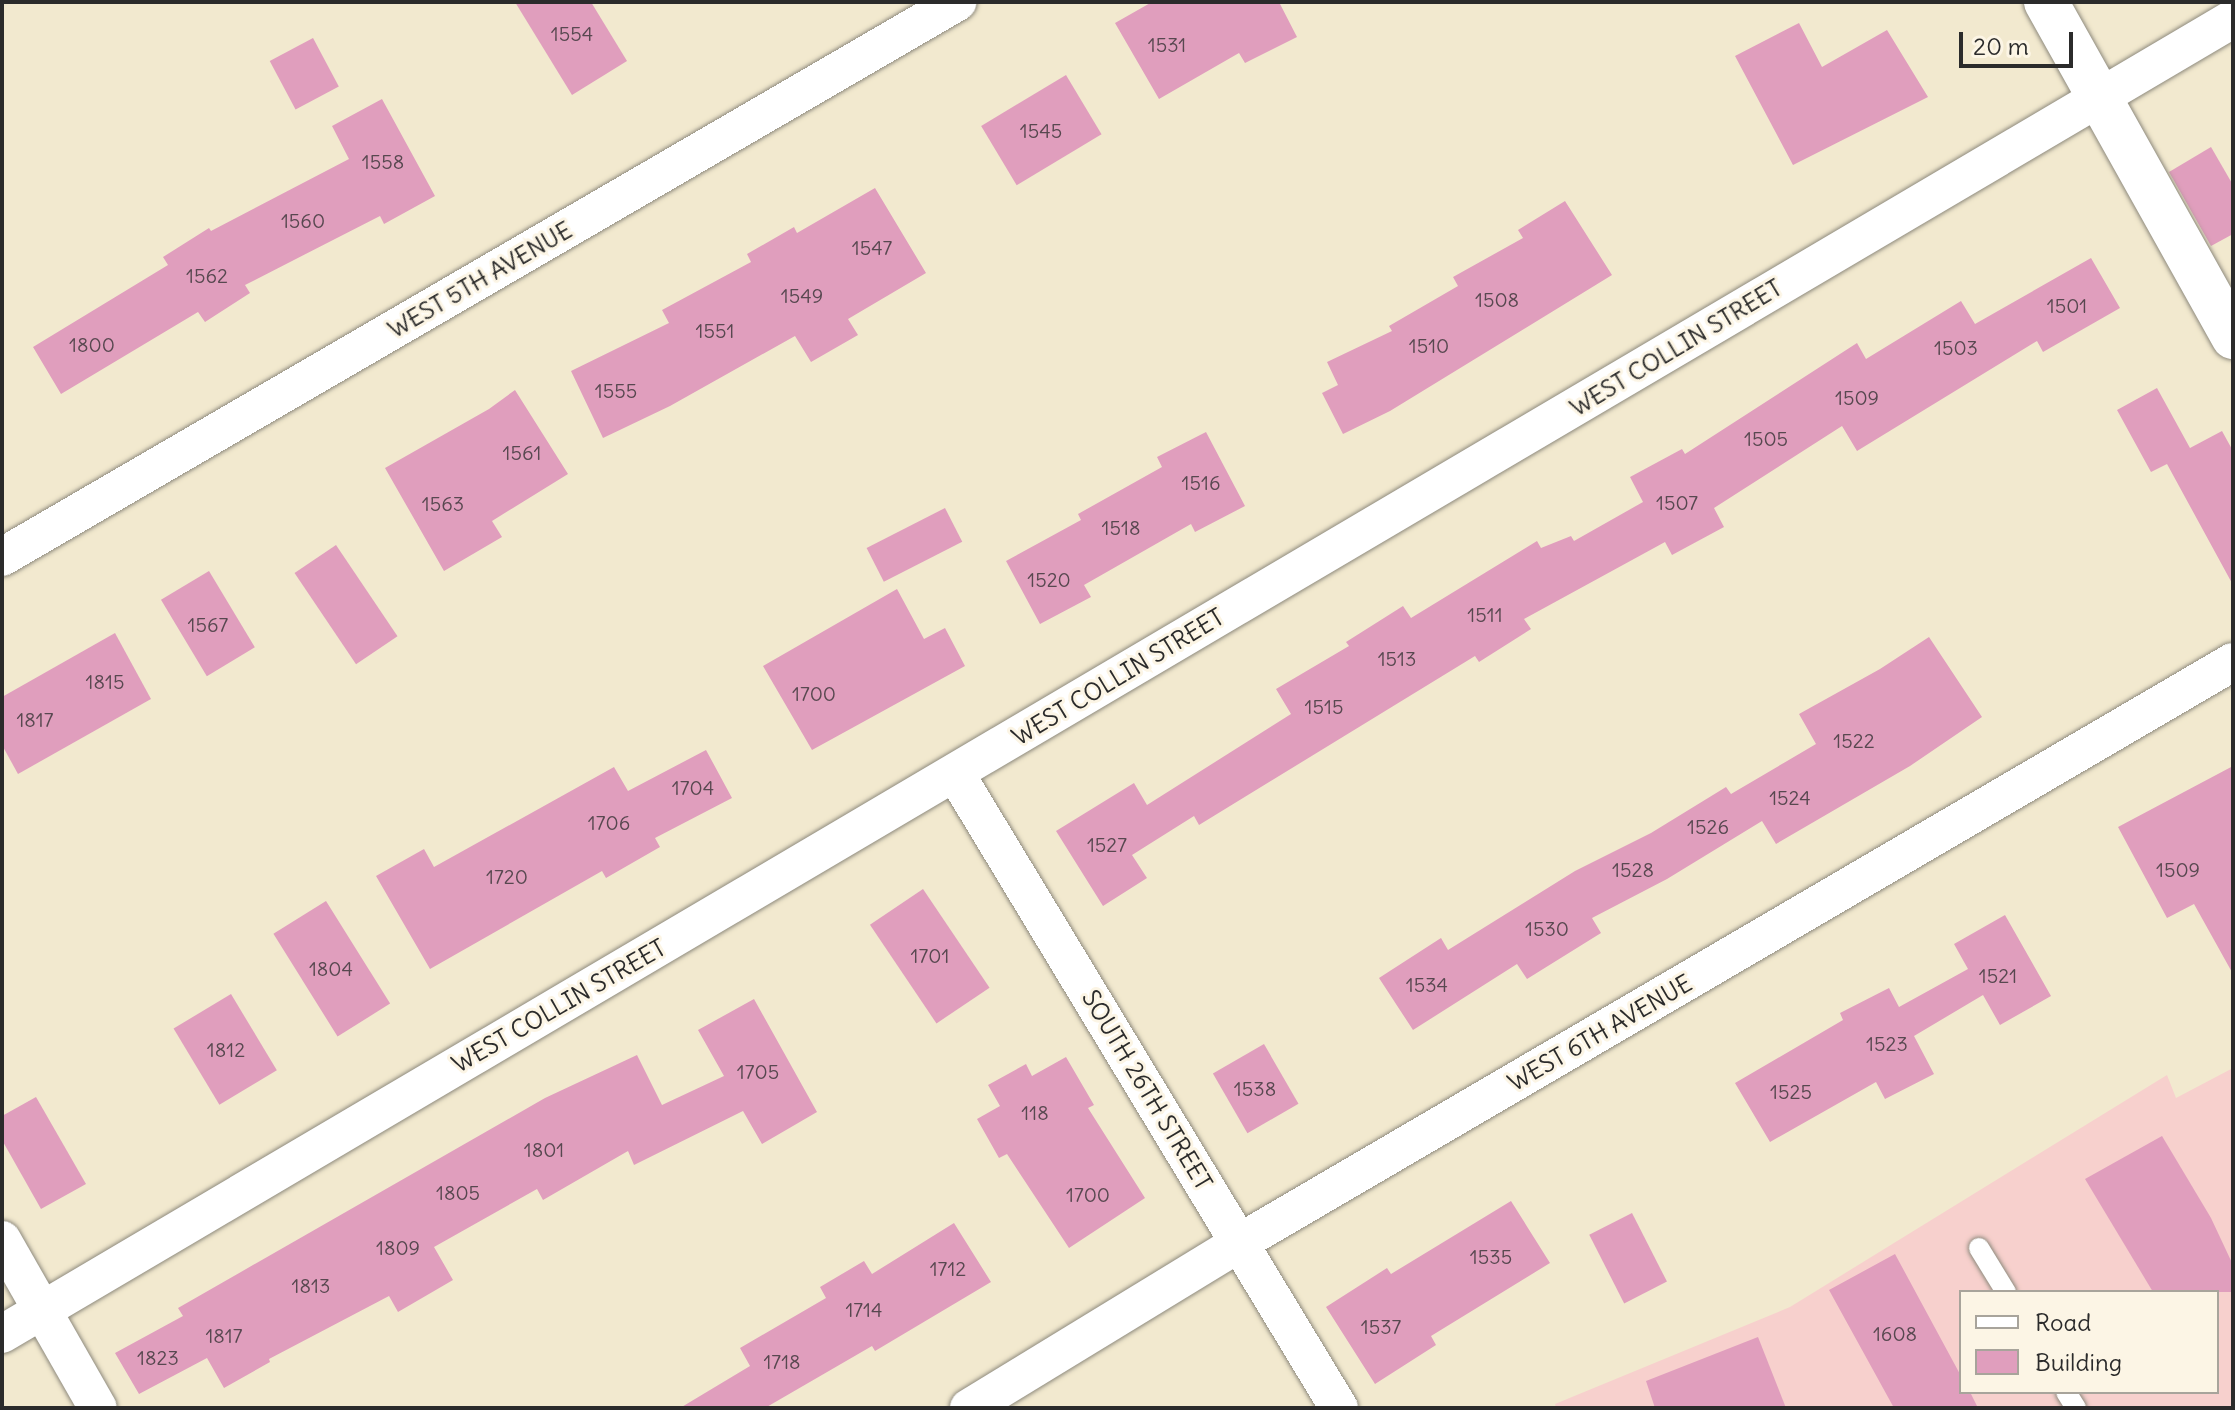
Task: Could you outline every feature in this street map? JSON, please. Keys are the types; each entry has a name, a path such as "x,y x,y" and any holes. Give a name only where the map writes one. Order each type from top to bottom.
{"street":[{"name":"WEST 5TH AVENUE","path":"2,557 957,2"},
{"path":"2046,2 2233,337"},
{"name":"WEST COLLIN STREET","path":"2,1334 2233,19"},
{"name":"WEST 6TH AVENUE","path":"969,1408 1239,1243 2233,662"},
{"name":"SOUTH 26TH STREET","path":"955,773 1339,1408"},
{"path":"2,1240 98,1408"}],"lane":[{"path":"1979,1248 2005,1290"}],"shaded area":[{"path":"2233,1068 2233,1408 1556,1408 1555,1404 1790,1307 2167,1075 2176,1098"}],"building":[{"path":"515,2 591,2 627,61 572,95"},
{"path":"1152,2 1279,2 1297,37 1245,63 1239,53 1159,99 1115,23"},
{"path":"1799,23 1822,67 1887,30 1928,97 1793,165 1735,56"},
{"path":"313,38 339,87 296,110 270,61"},
{"path":"1066,75 1102,134 1017,185 981,126"},
{"path":"382,99 435,196 384,224 380,216 245,285 250,293 205,322 198,312 61,394 33,347 168,265 163,257 209,228 211,231 349,159 332,126"},
{"path":"2211,147 2233,185 2233,234 2211,246 2169,172"},
{"path":"875,188 926,273 848,319 858,335 811,362 795,336 670,406 603,438 571,371 669,323 662,310 751,262 747,254 794,227 797,233"},
{"path":"1565,201 1612,275 1390,411 1343,434 1322,393 1338,385 1327,362 1392,331 1389,326 1458,286 1453,277 1523,238 1518,230"},
{"path":"2091,258 2120,308 2043,352 2037,341 1857,451 1842,426 1714,508 1724,527 1672,555 1665,542 1524,619 1531,629 1479,662 1475,656 1199,825 1194,816 1132,855 1147,878 1103,906 1056,831 1134,783 1147,805 1291,714 1276,689 1349,646 1346,642 1403,606 1411,618 1537,541 1541,548 1571,536 1574,541 1643,502 1630,477 1682,449 1685,454 1857,343 1866,359 1961,301 1975,324"},
{"path":"2157,388 2190,448 2222,431 2233,451 2233,585 2167,464 2151,472 2117,410"},
{"path":"515,390 568,474 492,521 502,537 444,571 385,468 489,409"},
{"path":"1206,432 1245,506 1195,532 1191,524 1084,585 1091,597 1040,624 1006,561 1081,520 1078,514 1162,467 1157,457"},
{"path":"945,508 962,542 884,582 867,548"},
{"path":"336,545 398,636 356,664 295,573"},
{"path":"209,571 255,647 207,676 161,600"},
{"path":"897,589 924,639 945,628 965,666 812,750 763,666"},
{"path":"115,633 151,699 18,774 2,745 2,697"},
{"path":"1929,637 1982,717 1910,766 1776,844 1762,821 1667,879 1592,918 1601,933 1527,979 1517,964 1413,1030 1379,978 1441,938 1448,950 1575,871 1651,833 1726,787 1731,794 1816,744 1799,714 1880,669"},
{"path":"706,750 732,798 655,838 660,847 606,878 602,871 430,969 376,876 424,849 434,867 614,767 628,791"},
{"path":"2233,766 2233,974 2194,904 2167,918 2118,827"},
{"path":"923,889 990,988 936,1023 870,925"},
{"path":"326,901 390,1004 338,1036 273,934"},
{"path":"2005,915 2051,996 2000,1025 1983,995 1914,1036 1934,1074 1885,1099 1876,1082 1770,1142 1735,1083 1843,1020 1840,1013 1889,988 1899,1007 1968,969 1954,944"},
{"path":"231,994 277,1070 219,1105 174,1029"},
{"path":"754,999 817,1112 762,1144 743,1111 634,1165 628,1151 543,1200 537,1189 434,1247 453,1280 398,1312 389,1296 269,1359 270,1362 224,1388 207,1358 139,1394 115,1353 183,1316 178,1308 545,1098 637,1055 662,1105 724,1076 698,1030"},
{"path":"1264,1044 1298,1104 1247,1133 1213,1074"},
{"path":"1066,1057 1094,1105 1088,1108 1145,1198 1069,1248 1007,1154 999,1158 977,1119 1000,1106 988,1085 1026,1064 1032,1076"},
{"path":"36,1097 86,1184 41,1209 2,1140 2,1116"},
{"path":"2162,1136 2211,1218 2233,1265 2233,1292 2152,1290 2085,1179"},
{"path":"1511,1201 1550,1263 1431,1336 1436,1345 1375,1384 1326,1307 1387,1268 1391,1274"},
{"path":"1632,1213 1667,1282 1624,1303 1589,1235"},
{"path":"954,1223 991,1282 875,1351 872,1346 765,1408 680,1408 750,1366 740,1348 826,1298 820,1287 864,1261 872,1274"},
{"path":"1895,1254 1959,1372 1959,1394 1971,1394 1978,1408 1894,1408 1829,1290"},
{"path":"1758,1337 1786,1408 1655,1408 1646,1381"}]}
